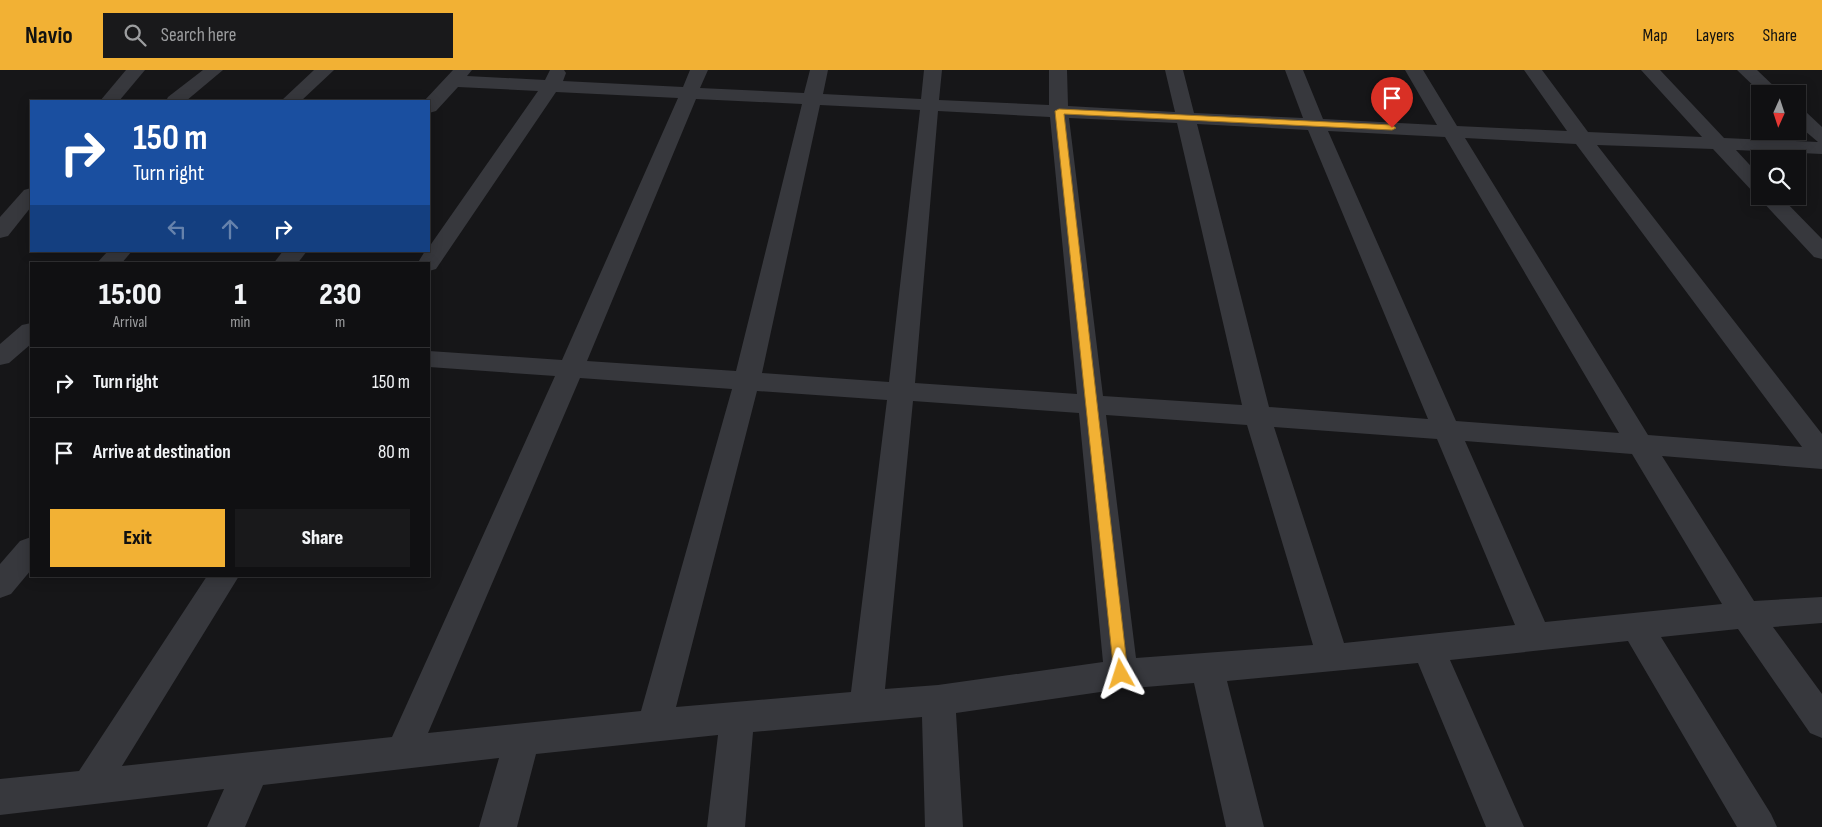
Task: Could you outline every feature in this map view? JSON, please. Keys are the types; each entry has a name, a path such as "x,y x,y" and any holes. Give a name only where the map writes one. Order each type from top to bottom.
{"street":[{"path":"110,100 136,70"},
{"path":"176,100 214,70"},
{"path":"291,100 325,70"},
{"path":"402,754 571,369 699,70"},
{"path":"654,725 748,381 819,70"},
{"path":"866,707 901,392 933,70"},
{"path":"1058,70 1059,111 1121,674"},
{"path":"1174,70 1258,417 1333,658"},
{"path":"1294,70 1315,124 1536,638"},
{"path":"1414,70 1640,444 1746,614 1822,722"},
{"path":"1533,70 1582,138 1822,454"},
{"path":"1650,70 1751,179"},
{"path":"1746,70 1763,85"},
{"path":"430,106 458,76 554,78 690,93 1582,138 1822,148"},
{"path":"429,262 554,78"},
{"path":"1806,122 1822,137"},
{"path":"0,232 28,201"},
{"path":"1777,205 1822,252"},
{"path":"109,262 120,252"},
{"path":"286,262 295,252"},
{"path":"0,332 30,332"},
{"path":"0,357 30,333"},
{"path":"430,359 1091,404 1822,459"},
{"path":"0,585 30,550"},
{"path":"88,788 223,577"},
{"path":"0,797 654,725 938,700 1121,674 1333,658 1536,638 1746,614 1822,610"},
{"path":"1637,626 1758,827"},
{"path":"1428,648 1505,827"},
{"path":"1207,668 1245,827"},
{"path":"938,700 944,827"},
{"path":"726,827 737,718"},
{"path":"498,827 522,740"},
{"path":"226,827 252,769"}],"route":[{"path":"1121,674 1059,111 1392,128"}]}
